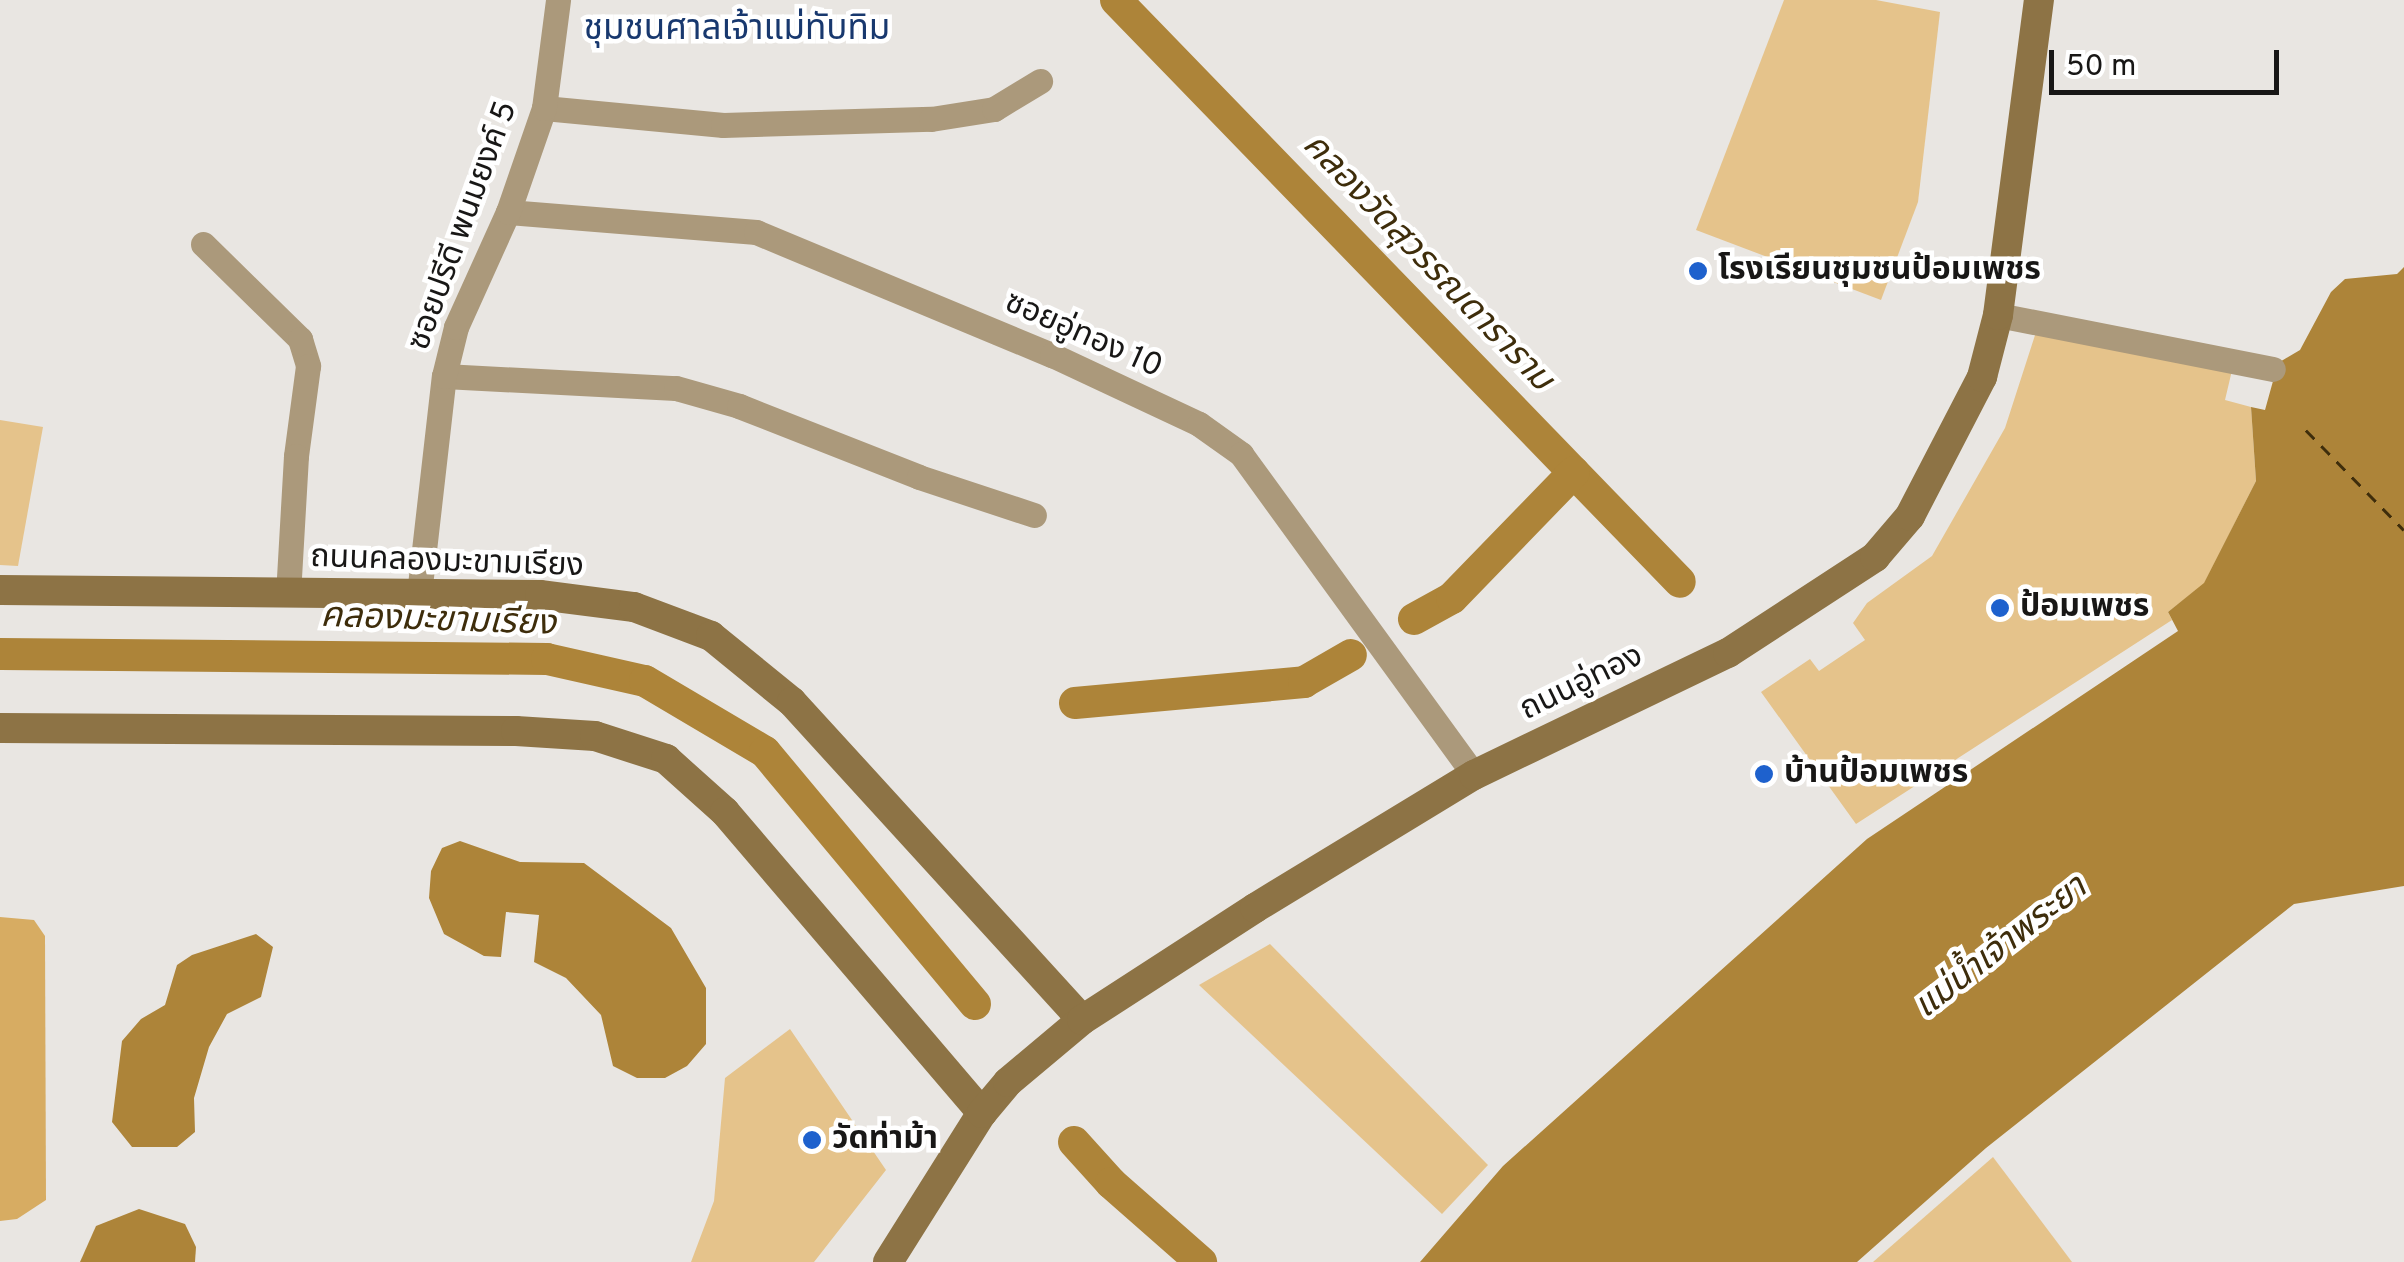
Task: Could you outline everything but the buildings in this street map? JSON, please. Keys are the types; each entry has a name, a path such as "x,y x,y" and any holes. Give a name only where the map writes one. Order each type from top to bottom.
{"street":[{"name":"ซอยปรีดี พนมยงค์ 5","path":"419,594 444,376 456,326 508,212 544,108 558,0"},
{"name":"ถนนอู่ทอง","path":"888,1262 982,1114 1008,1082 1082,1020 1255,908 1474,775 1728,653 1875,557 1910,516 1948,449 1982,376 1998,315 2040,0"},
{"path":"544,108 724,125 932,119 994,109 1040,81"},
{"name":"ซอยอู่ทอง 10","path":"508,212 756,232 1052,355 1199,424 1241,454 1474,775"},
{"path":"203,244 300,339 308,366 296,456 288,593"},
{"path":"1998,315 2272,369"},
{"path":"444,376 676,388 740,406 919,476 1034,515"},
{"name":"ถนนคลองมะขามเรียง","path":"0,590 540,595 634,607 711,636 792,702 1082,1020"},
{"path":"0,728 516,731 595,736 666,759 726,812 982,1114"}],"shaded area":[{"path":"1784,0 1876,0 1940,12 1918,202 1881,300 1696,230"},
{"path":"2036,332 2233,366 2225,400 2251,407 2256,481 2204,584 2168,612 2172,620 1856,824 1761,692 1810,659 1819,671 1865,640 1853,623 1867,603 1932,556 2005,428"},
{"path":"0,420 43,427 18,566 0,565"},
{"path":"0,917 34,920 45,936 46,1200 17,1219 0,1221"},
{"path":"1270,944 1488,1165 1442,1214 1199,985"},
{"path":"790,1029 886,1170 814,1262 691,1262 714,1201 725,1078"},
{"path":"1993,1157 2072,1262 1873,1262"}],"water":[{"name":"แม่น้ำเจ้าพระยา","path":"2404,267 2404,886 2294,904 1986,1148 1857,1262 1420,1262 1503,1166 1867,839 2178,631 2168,612 2204,583 2256,481 2251,407 2265,410 2278,363 2300,350 2331,292 2345,279 2397,274"},
{"path":"460,841 520,862 584,863 671,928 706,988 706,1044 687,1066 665,1078 637,1078 613,1066 601,1015 566,978 534,962 539,915 506,912 501,957 484,956 444,934 429,898 431,871 442,848"},
{"path":"256,934 273,947 261,997 227,1014 209,1047 194,1098 195,1132 177,1147 132,1147 112,1122 122,1041 141,1019 165,1005 177,965 192,955"},
{"path":"139,1209 185,1224 196,1247 195,1262 80,1262 96,1226"}],"waterway":[{"name":"คลองวัดสุวรรณดาราราม","path":"1116,0 1680,582"},
{"path":"1414,619 1452,598 1574,472"},
{"name":"คลองมะขามเรียง","path":"0,654 547,659 645,681 765,752 975,1004"},
{"path":"1075,703 1304,682 1351,655"},
{"name":"คลองมะขามเรียง","path":"1074,1142 1111,1183 1201,1262"}],"ferry route":[{"path":"2306,430 2404,530"}],"place":[{"name":"โรงเรียนชุมชนป้อมเพชร","path":"1698,271"},
{"name":"ป้อมเพชร","path":"2000,608"},
{"name":"บ้านป้อมเพชร","path":"1764,774"},
{"name":"วัดท่าม้า","path":"812,1140"}],"district":[{"name":"ชุมชนศาลเจ้าแม่ทับทิม","path":"737,30"}]}
